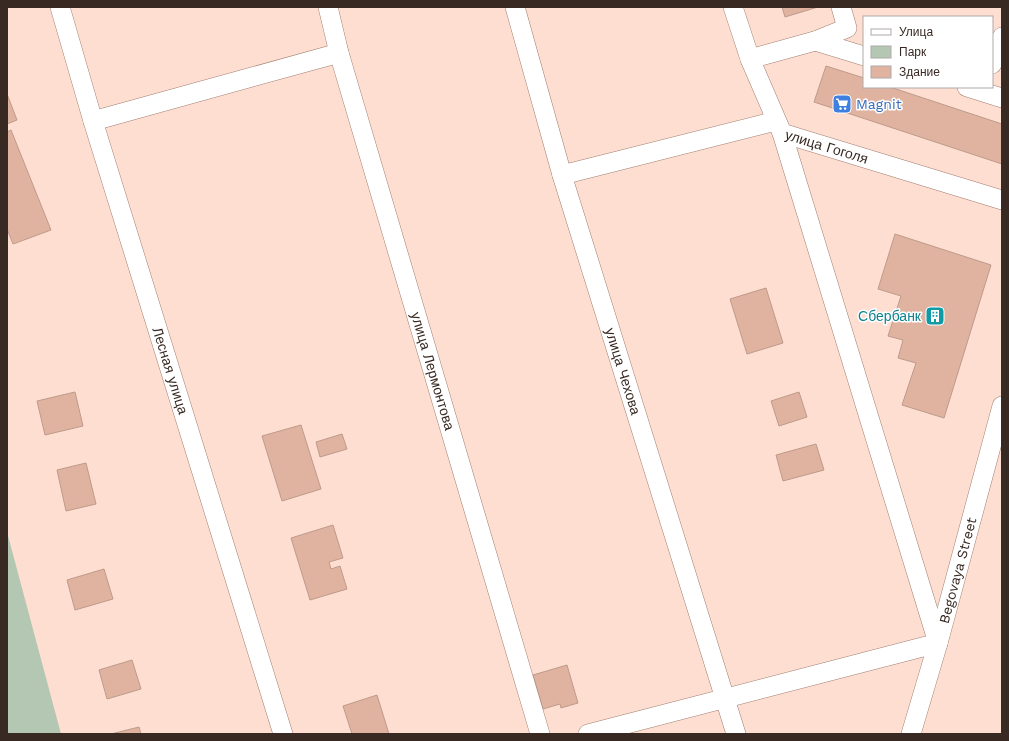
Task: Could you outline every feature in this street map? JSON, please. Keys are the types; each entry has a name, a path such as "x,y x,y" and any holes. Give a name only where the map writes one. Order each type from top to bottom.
{"street":[{"name":"Лесная улица","path":"60,7 92,121 283,734"},
{"name":"улица Лермонтова","path":"328,7 340,53 540,734"},
{"name":"улица Чехова","path":"515,7 562,175 726,697 736,734"},
{"name":"улица Гоголя","path":"733,7 750,59 779,127 1002,200"},
{"path":"750,59 815,41 847,28 841,7"},
{"path":"993,61 1002,37"},
{"path":"815,41 863,56"},
{"path":"92,121 340,53"},
{"path":"978,88 1002,98"},
{"path":"562,175 779,127 938,643 588,734"},
{"name":"Begovaya Street","path":"911,734 995,458 1002,406"}],"green space":[{"path":"7,532 61,734 7,734"}],"building":[{"path":"782,7 818,7 785,17"},
{"path":"826,66 863,78 863,88 893,88 1002,124 1002,164 814,102"},
{"path":"7,94 17,120 7,124"},
{"path":"11,130 51,230 13,244 7,229 7,132"},
{"name":"Сбербанк","path":"895,234 991,265 944,418 902,405 916,363 898,358 903,340 888,336 901,296 878,289"},
{"path":"766,288 783,343 747,354 730,299"},
{"path":"75,392 83,426 45,435 37,401"},
{"path":"799,392 807,417 779,426 771,401"},
{"path":"301,425 321,489 282,501 262,436"},
{"path":"342,434 347,449 320,457 316,442"},
{"path":"816,444 824,470 783,481 776,455"},
{"path":"86,463 96,504 66,511 57,470"},
{"path":"333,525 343,558 329,562 331,569 340,566 347,589 310,600 291,538"},
{"path":"104,569 113,599 75,610 67,580"},
{"path":"132,660 141,689 107,699 99,670"},
{"path":"567,665 578,703 561,708 560,704 543,709 533,675"},
{"path":"377,695 389,734 352,734 343,706"},
{"path":"139,727 141,734 111,734"}],"place":[{"name":"Magnit","path":"842,104"},
{"name":"Сбербанк","path":"935,316"}]}
